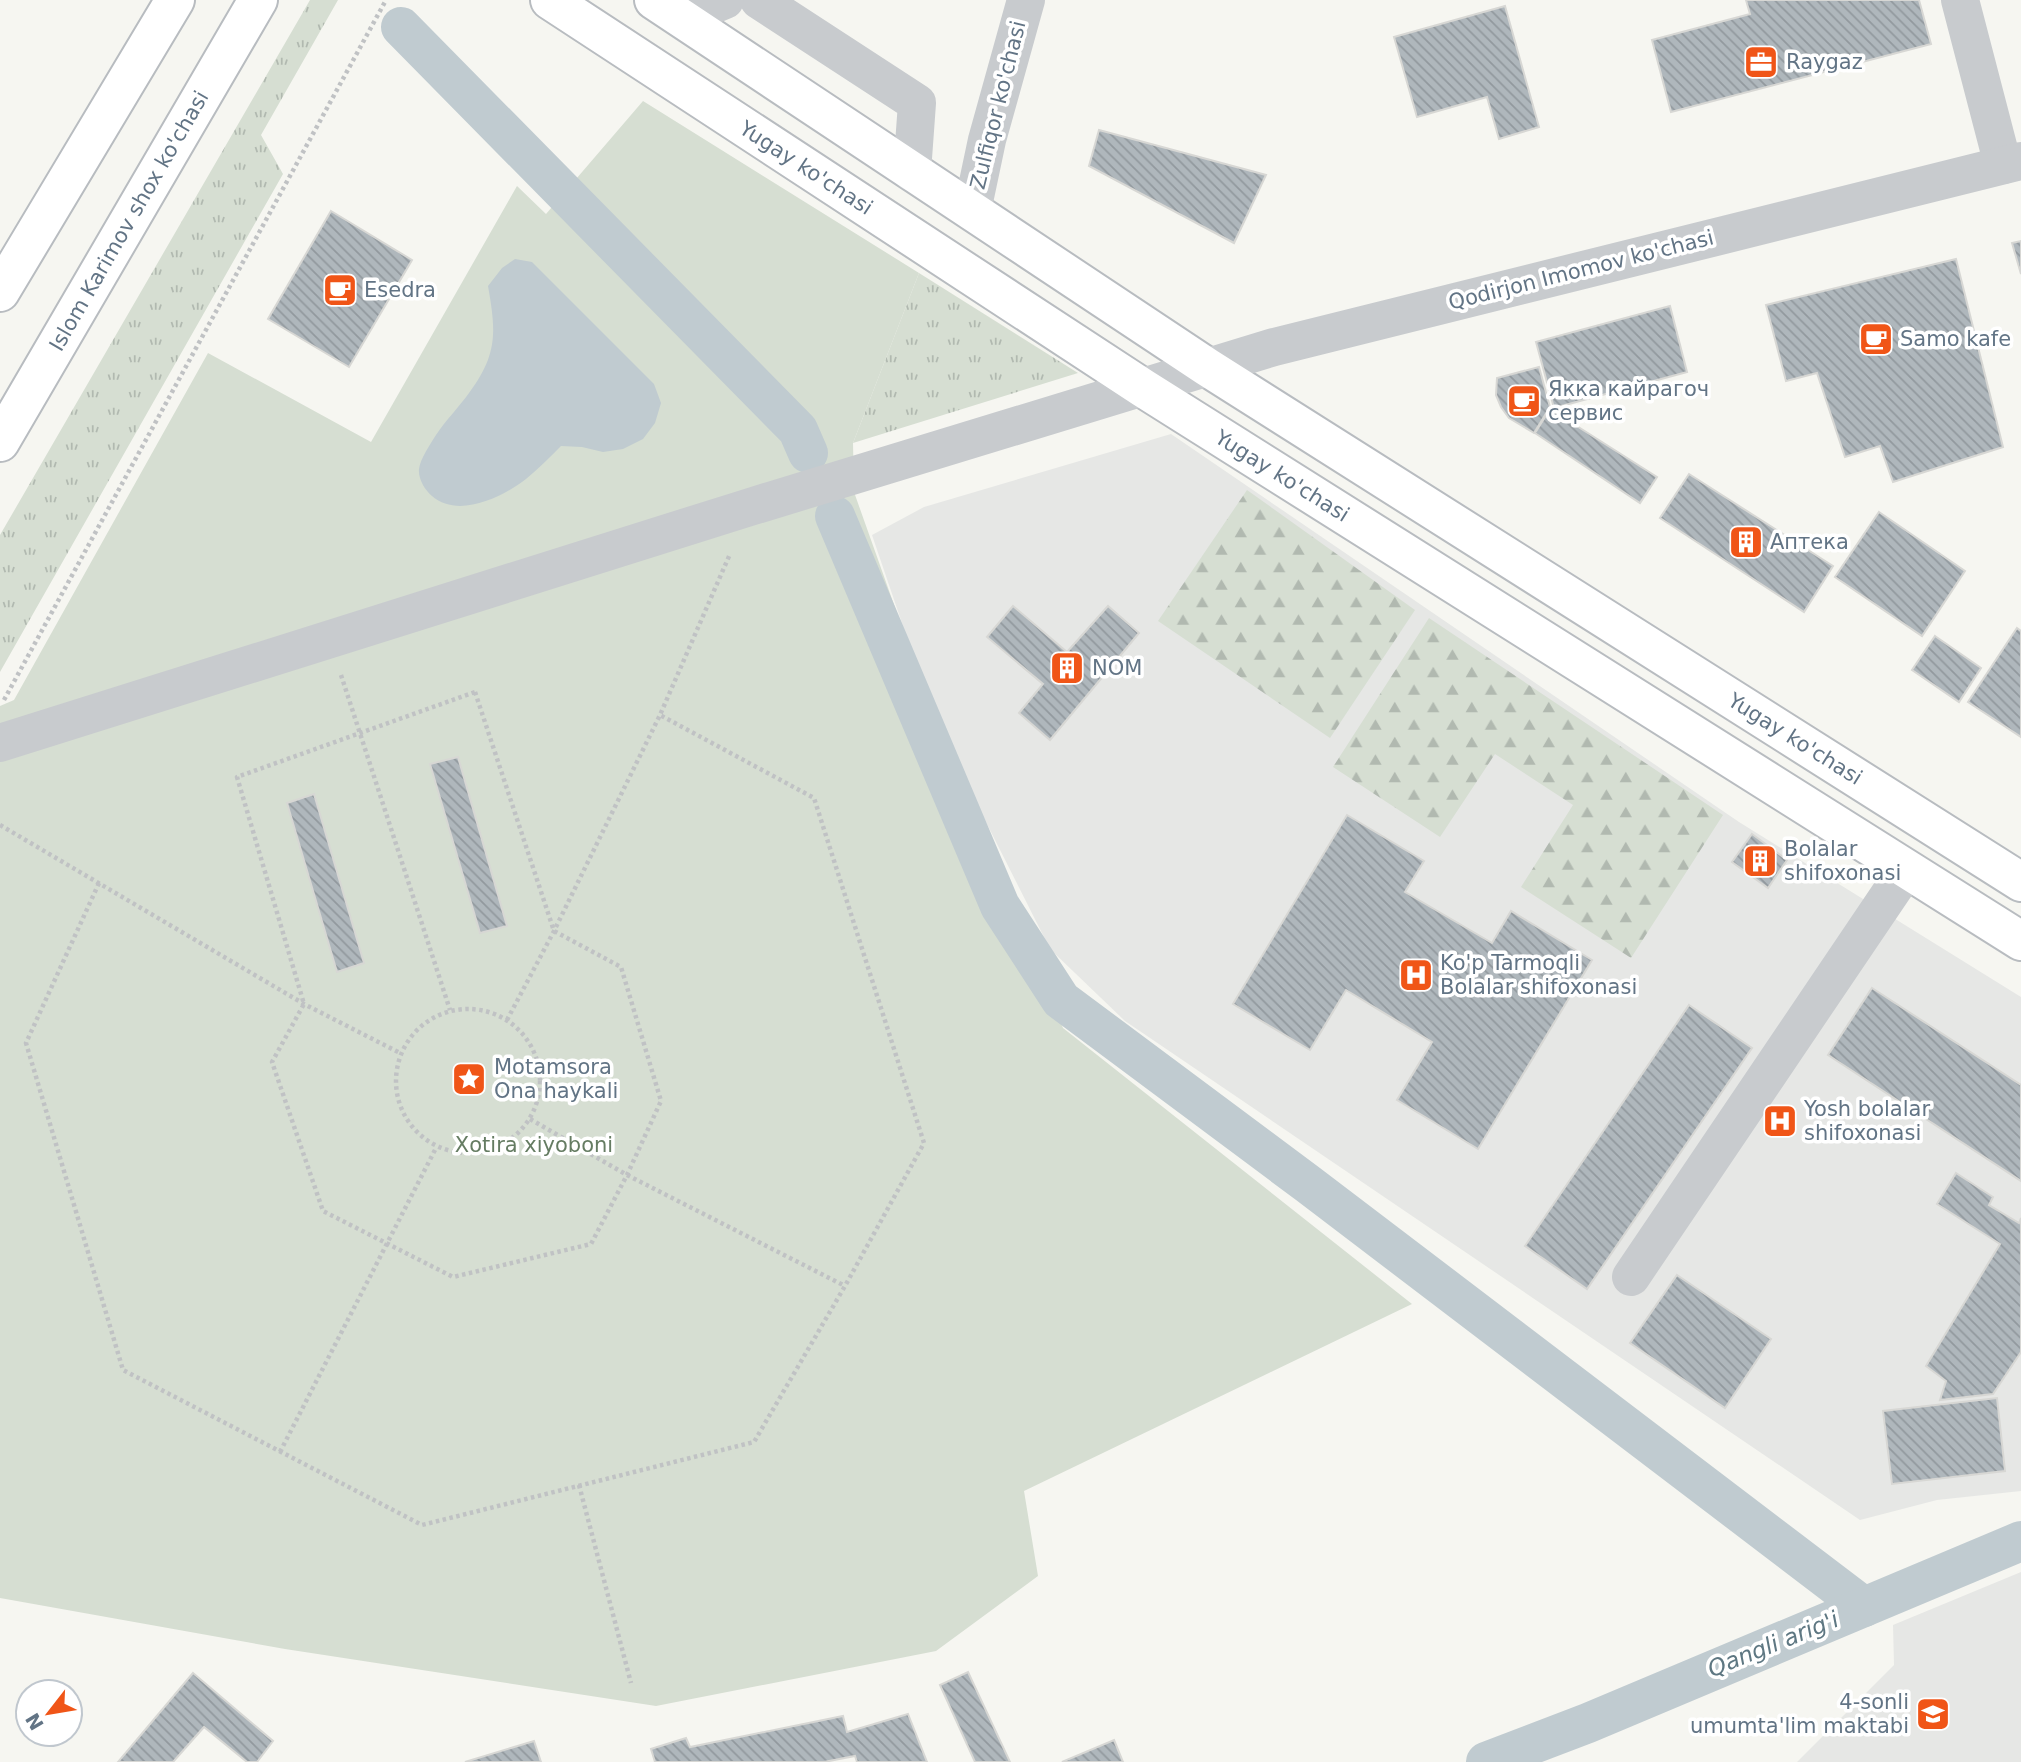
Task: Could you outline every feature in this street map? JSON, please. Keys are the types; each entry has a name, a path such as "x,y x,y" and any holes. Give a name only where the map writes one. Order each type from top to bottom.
{"main road":[{"path":"0,292 175,0"},
{"name":"Islom Karimov shox ko'chasi","path":"0,442 258,0"},
{"name":"Yugay ko'chasi","path":"550,0 1143,388 2021,941"},
{"name":"Yugay ko'chasi","path":"668,9 1207,367 2021,882"}],"street":[{"path":"668,9 725,0"},
{"path":"759,0 917,103 912,172"},
{"name":"Zulfiqor ko'chasi","path":"972,211 987,140 1026,0"},
{"path":"1960,0 2012,163"},
{"name":"Qodirjon Imomov ko'chasi","path":"0,743 750,507 1287,343 2012,163"},
{"path":"1631,1277 1906,870"}],"path":[{"path":"1,706 386,0"},
{"path":"507,1020 554,931 660,715 750,507"},
{"path":"329,639 450,1010"},
{"path":"475,692 554,931 621,967 661,1101 591,1244 453,1277 323,1211 272,1062 304,1004 237,777 475,692"},
{"path":"99,883 26,1042 123,1370 422,1525 754,1442 845,1286 923,1143 814,799 660,715"},
{"path":"0,825 304,1004 400,1054"},
{"path":"479,1009 507,1020 532,1045 542,1080 530,1119 508,1143 473,1155 436,1148 408,1124 395,1090 400,1054 420,1026 450,1010 479,1009"},
{"path":"530,1119 627,1175 845,1286"},
{"path":"280,1452 436,1148"},
{"path":"579,1485 631,1683"}],"shaded area":[{"path":"515,259 532,262 654,384 661,403 655,423 643,439 623,449 603,452 561,446 526,479 505,492 480,503 454,506 432,496 420,477 419,469 436,435 469,393 485,366 490,354 493,330 488,286 502,268"},
{"path":"1171,434 1739,822 2021,997 2021,1491 1937,1500 1860,1520 1125,1021 1050,949 936,723 872,535 924,507"},
{"name":"4-sonli umumta'lim maktabi","path":"2021,1572 2021,1762 1797,1762 1894,1665 1893,1625"}],"green space":[{"path":"310,0 338,0 261,135 283,174 0,672 0,535"},
{"name":"Xotira xiyoboni","path":"643,101 919,273 853,443 854,492 936,723 1063,1028 1412,1304 1024,1491 1038,1576 936,1651 656,1706 285,1649 0,1598 0,706 14,700 208,353 371,442 517,186 546,214"},
{"path":"919,273 1078,373 853,443"},
{"path":"1247,490 1415,610 1330,738 1158,621"},
{"path":"1429,618 1723,815 1631,958 1521,887 1573,805 1495,754 1440,837 1333,767"}],"building":[{"name":"Raygaz","path":"1746,0 1919,0 1931,44 1671,112 1652,40 1750,14"},
{"path":"1505,6 1539,127 1499,139 1487,97 1417,117 1394,37"},
{"path":"1099,130 1266,175 1234,243 1089,166"},
{"name":"Esedra","path":"331,211 412,260 349,367 268,319"},
{"path":"2021,241 2021,274 2012,243"},
{"name":"Samo kafe","path":"1956,259 2003,447 1893,482 1880,446 1845,457 1817,373 1786,381 1766,305"},
{"path":"1670,306 1687,372 1554,408 1536,342"},
{"name":"Якка кайрагоч сервис","path":"1539,367 1550,407 1534,433 1509,418 1501,407 1496,395 1497,378"},
{"path":"1550,409 1657,477 1640,503 1535,433"},
{"name":"Аптека","path":"1689,474 1833,566 1804,612 1660,518"},
{"path":"1879,512 1965,571 1922,636 1835,577"},
{"name":"NOM","path":"1013,606 1067,652 1108,606 1139,633 1050,740 1019,713 1043,684 987,637"},
{"path":"2017,628 2021,631 2021,737 1968,702"},
{"path":"1935,636 1981,668 1959,702 1912,670"},
{"path":"458,757 507,926 480,933 430,764"},
{"path":"314,794 364,963 337,972 287,803"},
{"name":"Ko'p Tarmoqli Bolalar shifoxonasi","path":"1347,815 1424,861 1405,892 1492,943 1511,911 1592,960 1478,1149 1397,1100 1432,1042 1346,990 1310,1050 1233,1004"},
{"name":"Bolalar shifoxonasi","path":"1752,834 1787,860 1768,888 1732,862"},
{"path":"1872,988 2021,1085 2021,1181 1828,1055"},
{"path":"1689,1005 1752,1048 1587,1289 1525,1246"},
{"path":"1956,1173 1993,1197 1989,1205 2019,1223 2021,1218 2021,1352 1993,1394 1940,1400 1946,1381 1926,1366 2000,1244 1937,1204"},
{"path":"1677,1275 1771,1339 1725,1408 1630,1343"},
{"path":"1997,1398 2005,1471 1892,1484 1883,1411"},
{"path":"968,1672 1010,1762 975,1762 940,1685"},
{"path":"193,1673 273,1741 257,1762 247,1762 204,1727 173,1762 118,1762"},
{"path":"908,1714 927,1762 857,1762 855,1756 824,1762 655,1762 651,1749 686,1738 690,1747 843,1716 847,1732"},
{"path":"1114,1740 1123,1762 1062,1762"},
{"path":"534,1741 541,1762 465,1762"}],"waterway":[{"path":"401,27 798,430 808,453"},
{"path":"835,516 1000,906 1061,1000 1308,1184 1864,1607"},
{"name":"Qangli arig'i","path":"1486,1762 1588,1723 2021,1541"}],"place":[{"name":"Raygaz","path":"1761,62"},
{"name":"Esedra","path":"340,290"},
{"name":"Samo kafe","path":"1876,339"},
{"name":"Якка кайрагоч сервис","path":"1524,401"},
{"name":"Аптека","path":"1746,542"},
{"name":"NOM","path":"1067,668"},
{"name":"Bolalar shifoxonasi","path":"1760,861"},
{"name":"Ko'p Tarmoqli Bolalar shifoxonasi","path":"1416,975"},
{"name":"Motamsora Ona haykali","path":"469,1079"},
{"name":"Yosh bolalar shifoxonasi","path":"1780,1121"},
{"name":"4-sonli umumta'lim maktabi","path":"1933,1714"}]}
